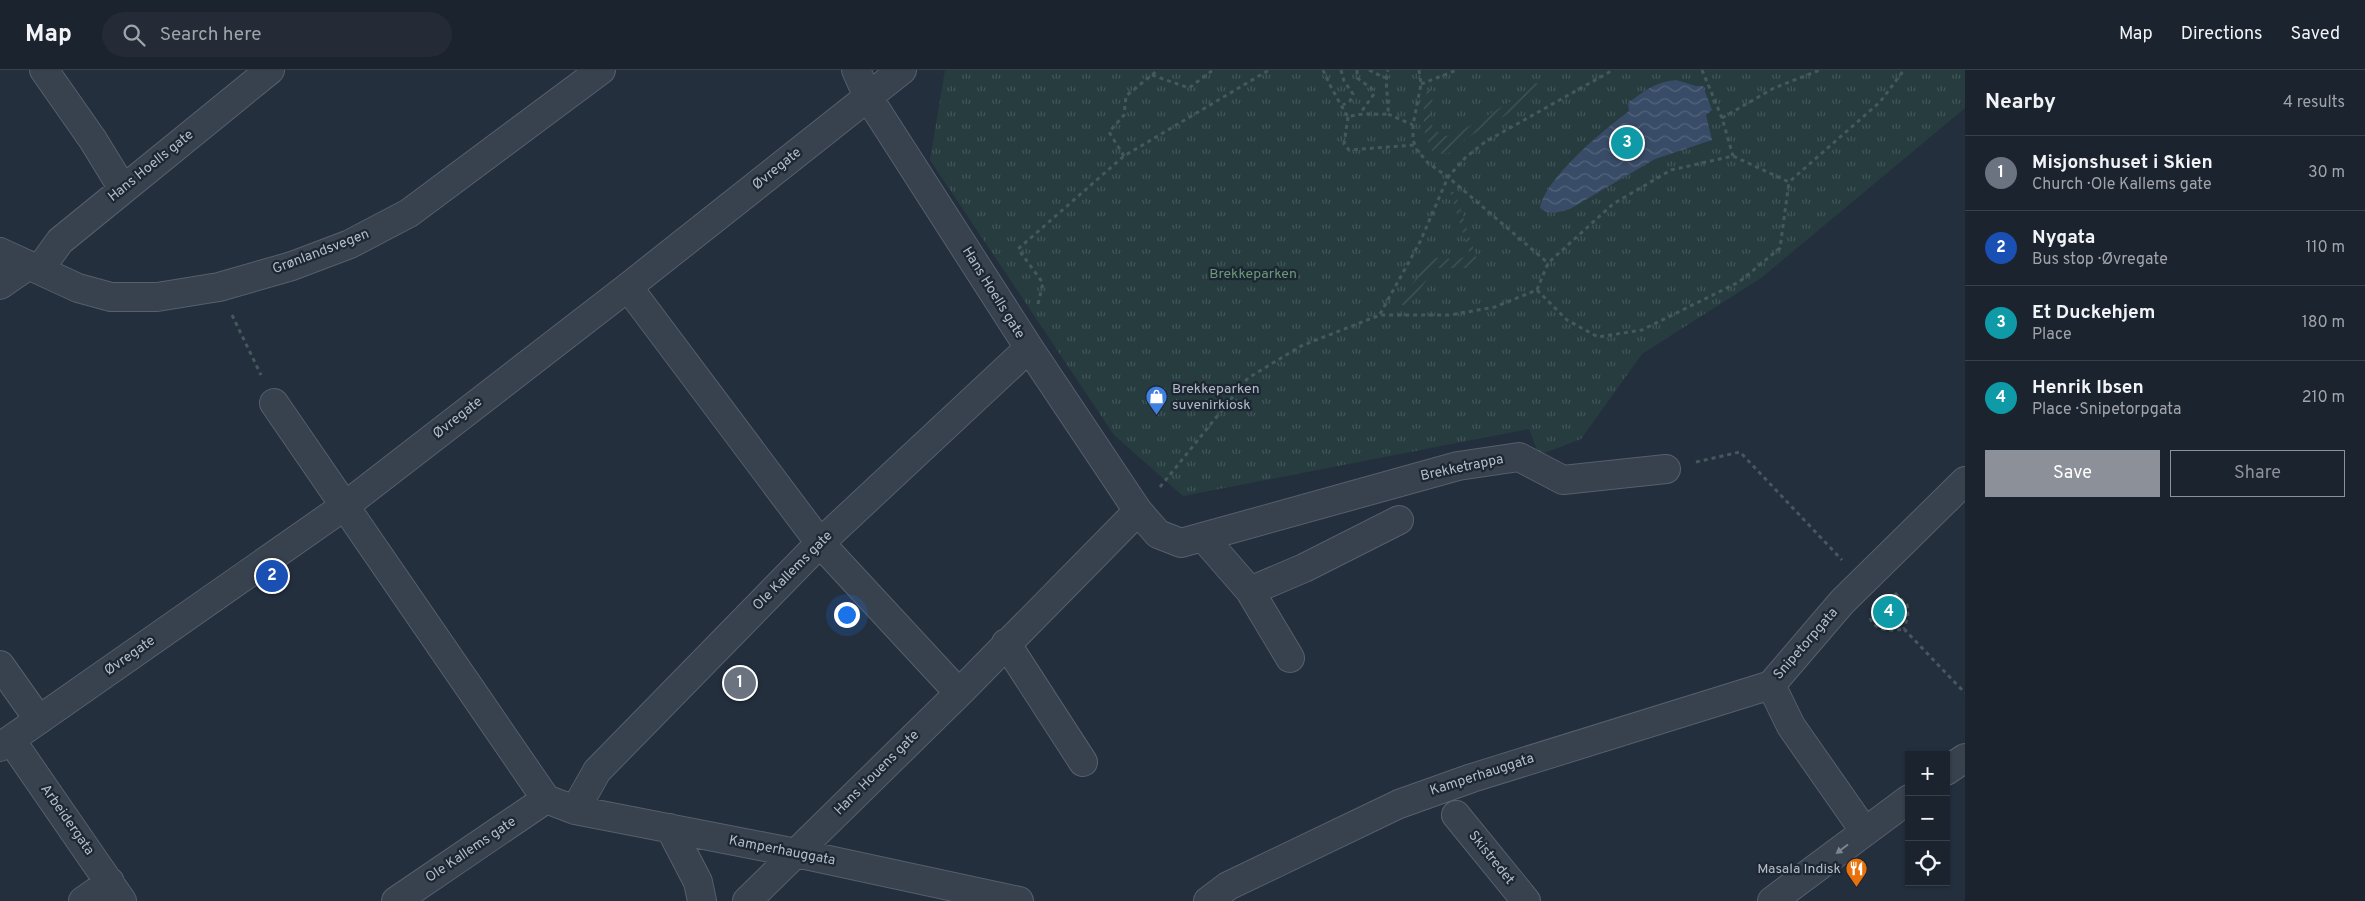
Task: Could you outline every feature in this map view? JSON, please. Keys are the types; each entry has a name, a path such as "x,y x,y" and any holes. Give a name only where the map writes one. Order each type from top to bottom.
{"street":[{"path":"44,70 93,140 123,189"},
{"name":"Hans Hoells gate","path":"0,285 34,268 60,241 270,70"},
{"name":"Grønlandsvegen","path":"0,252 78,288 111,297 156,297 219,287 292,266 350,244 409,213 601,70"},
{"name":"Hans Hoells gate","path":"856,70 868,97 1029,348 1138,511"},
{"name":"Øvregate","path":"6,744 346,505 628,288 902,70"},
{"path":"628,288 820,543 959,692"},
{"name":"Ole Kallems gate","path":"575,810 597,771 820,543 1029,348"},
{"path":"274,403 346,505 546,799"},
{"name":"Brekketrappa","path":"1138,511 1158,534 1181,543 1458,466 1519,457 1563,480 1666,468"},
{"name":"Snipetorpgata","path":"1865,832 1791,726 1771,685 1862,582 1965,481"},
{"name":"Hans Houens gate","path":"747,901 959,692 1138,511"},
{"path":"1250,591 1304,568 1399,520"},
{"path":"1203,537 1250,591 1290,658"},
{"path":"1006,643 1083,762"},
{"path":"0,665 39,720"},
{"name":"Kamperhauggata","path":"1208,901 1228,886 1399,804 1472,778 1771,685"},
{"name":"Arbeidergata","path":"6,744 116,892"},
{"path":"1950,768 1965,758"},
{"name":"Ole Kallems gate","path":"396,901 546,799"},
{"name":"Kamperhauggata","path":"546,799 575,810 796,853 1019,901"},
{"path":"1772,901 1905,802"},
{"name":"Skistredet","path":"1456,815 1526,901"},
{"path":"670,828 698,882 702,901"},
{"path":"83,901 116,892"}],"path":[{"path":"1124,156 1109,132 1124,114 1126,96 1158,70"},
{"path":"1152,75 1189,88 1213,70"},
{"path":"1029,348 1043,283 1018,249 1124,156 1269,70"},
{"path":"1323,70 1333,87 1335,96 1343,105 1348,117 1344,144 1349,150 1414,146"},
{"path":"1341,70 1344,81 1353,94 1350,101 1343,105"},
{"path":"1348,117 1361,112 1373,97 1373,90 1357,78 1357,70"},
{"path":"1370,70 1385,78"},
{"path":"1388,70 1385,78 1389,96 1388,114"},
{"path":"1418,70 1421,84 1413,125 1414,146 1428,163 1448,177 1548,263"},
{"path":"1421,84 1457,70"},
{"path":"1380,315 1420,242 1448,177 1484,142 1613,70"},
{"path":"1702,70 1722,118 1733,156"},
{"path":"1722,118 1774,88 1820,70"},
{"path":"1537,290 1567,320 1598,338 1642,330 1739,282 1780,248 1789,182 1880,102 1904,70"},
{"path":"1361,112 1374,115 1388,114 1413,125"},
{"path":"1138,511 1172,474 1248,378 1301,346 1380,315 1450,315 1494,307 1537,290 1548,263 1613,204 1671,170 1733,156 1789,182"},
{"path":"219,287 274,403"},
{"path":"1666,468 1740,452 1862,582"},
{"path":"1900,597 1907,605 1908,616 1904,629"},
{"path":"1872,622 1879,628 1890,632 1904,629"},
{"path":"1904,629 1965,693"}],"green space":[{"name":"Brekkeparken","path":"945,70 1965,70 1965,108 1761,278 1642,354 1581,439 1539,455 1529,429 1183,496 1114,435 930,160"},
{"path":"1533,81 1538,84 1534,97 1530,101 1470,136 1449,153 1437,154 1431,150 1425,134 1423,113 1427,91 1430,89 1434,92 1430,111 1433,129 1445,136 1454,135 1520,96"},
{"path":"1450,192 1455,192 1478,263 1473,268 1435,268 1412,301 1406,306 1400,304 1430,258 1458,259 1466,256 1469,252"}],"water":[{"path":"1676,80 1696,86 1703,86 1712,110 1706,115 1712,140 1655,159 1570,209 1551,213 1540,208 1553,182 1577,155 1629,111 1628,103 1650,88","holes":["1630,137 1637,139 1636,146 1632,149 1623,149 1622,143"]}],"place":[{"name":"Et Duckehjem","path":"1627,143"},
{"name":"Brekkeparken suvenirkiosk","path":"1156,416"},
{"name":"Nygata","path":"272,576"},
{"name":"Henrik Ibsen","path":"1889,612"},
{"name":"Misjonshuset i Skien","path":"740,683"},
{"name":"Masala Indisk","path":"1857,888"}]}
